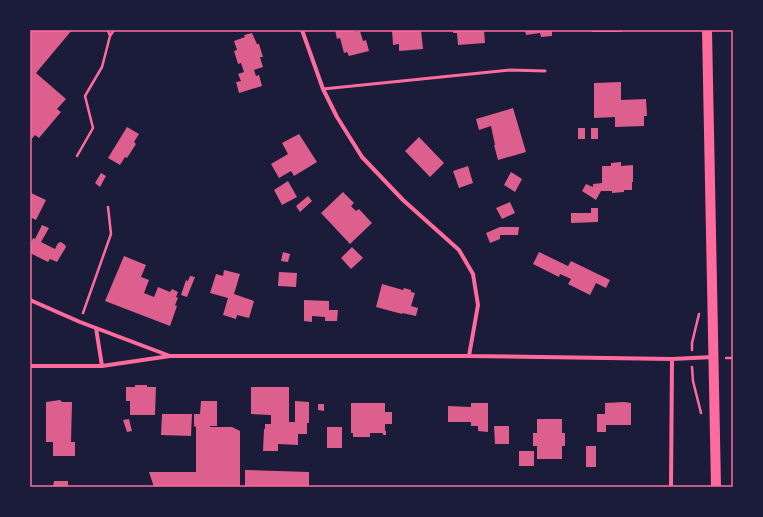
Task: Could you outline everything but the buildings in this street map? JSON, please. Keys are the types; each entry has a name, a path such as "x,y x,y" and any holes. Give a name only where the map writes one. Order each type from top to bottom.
{"main road":[{"path":"707,30 716,487"}],"street":[{"path":"302,30 324,89 337,117 362,157 403,200 460,250 474,274 478,305 469,356"},
{"path":"30,300 80,322 170,356"},
{"path":"96,328 102,366"},
{"path":"30,366 102,366 170,356 469,356 672,359 713,357"},
{"path":"671,487 672,359"}],"lane":[{"path":"324,89 510,70 545,71"}],"path":[{"path":"108,30 110,36"},
{"path":"77,156 93,128 85,96 102,67 110,36 114,30"},
{"path":"80,322 111,234 108,207"}]}
